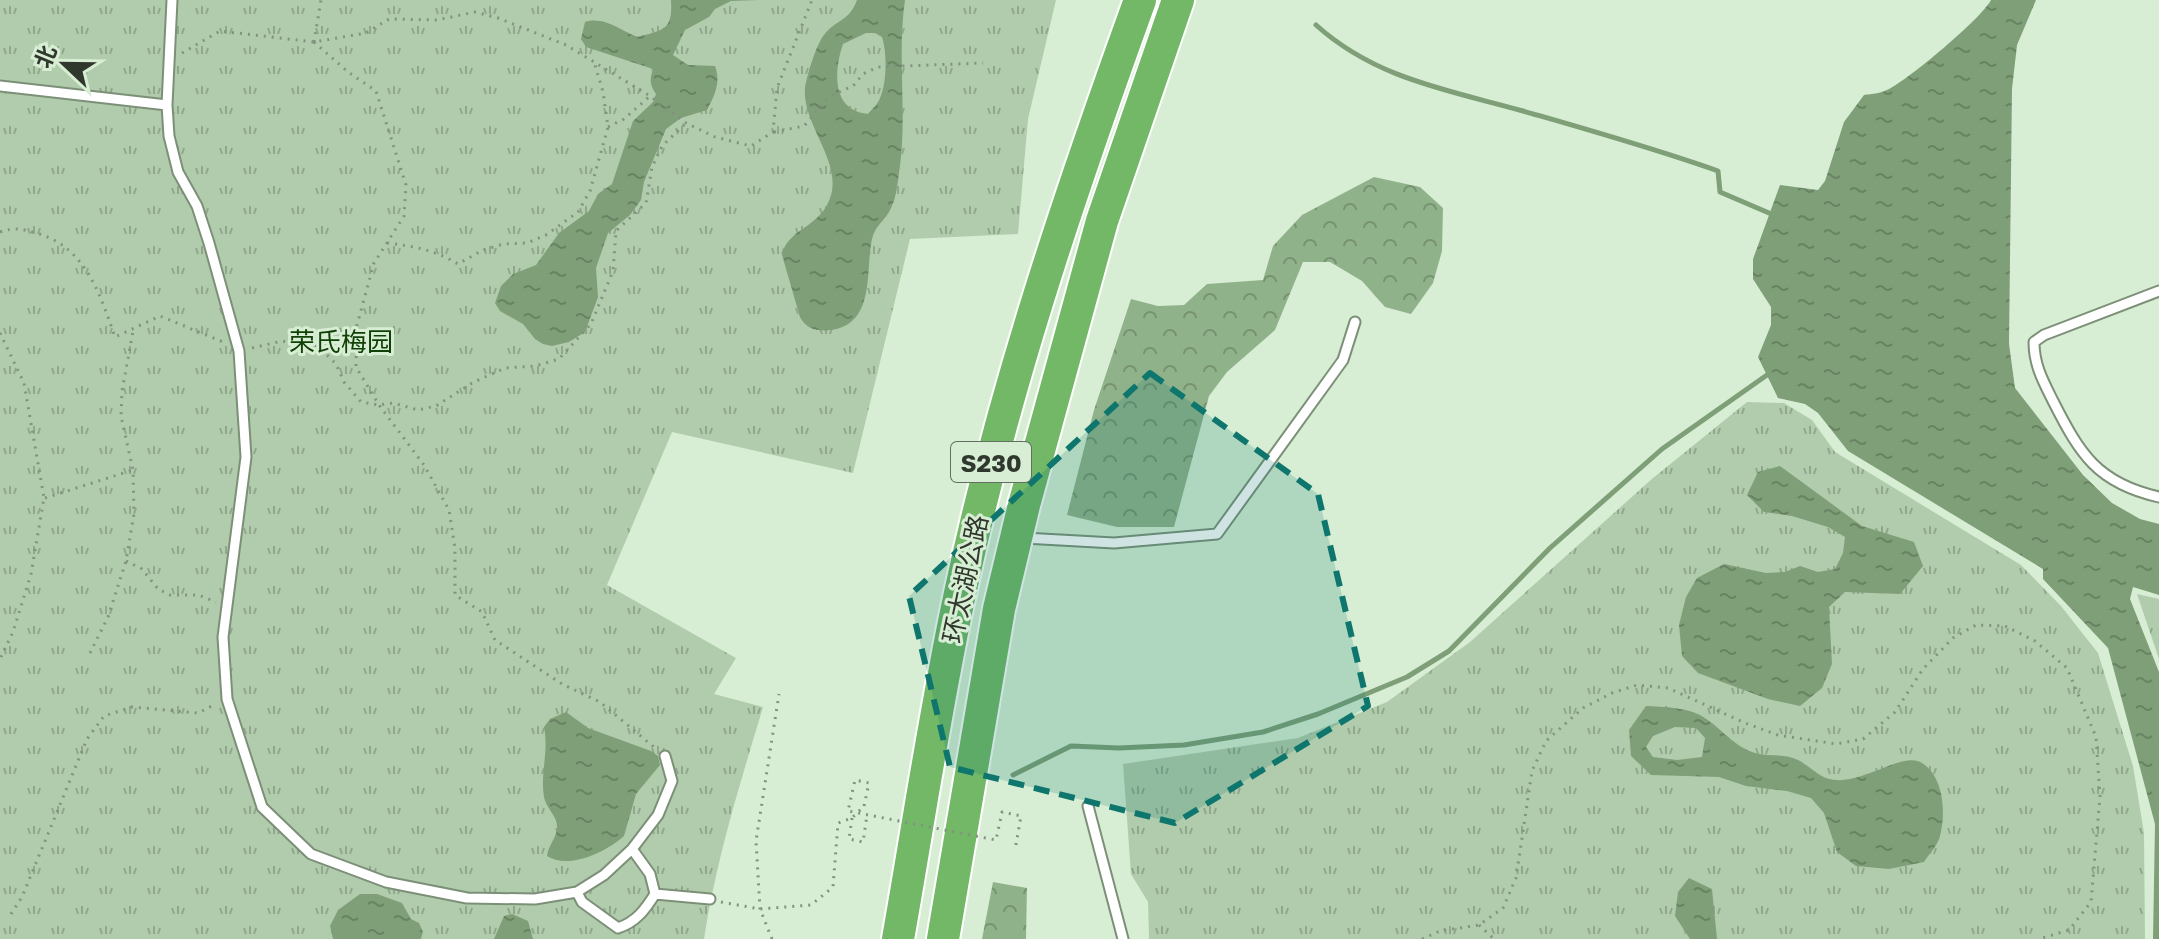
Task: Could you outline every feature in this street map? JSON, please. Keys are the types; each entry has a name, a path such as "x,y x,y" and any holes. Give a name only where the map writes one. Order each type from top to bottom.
{"highway":[{"name":"环太湖公路","path":"898,939 958,599 992,459 1069,205 1140,0"},
{"name":"环太湖公路","path":"943,939 999,609 1016,538 1102,221 1178,0"}],"lane":[{"path":"172,0 167,105 169,136 178,172 197,206 239,351 246,457 223,637 227,699 262,807 311,854 386,882 467,898 535,899 577,892 604,875 632,849 658,815 672,781 665,756"},
{"path":"0,86 167,105"},
{"path":"2159,291 2044,335 2034,342 2034,358 2039,374 2074,443 2097,468 2119,485 2159,497"},
{"path":"1016,538 1114,543 1217,534 1343,360 1355,322"},
{"path":"1088,806 1123,939"},
{"path":"632,849 650,874 655,894"},
{"path":"577,892 582,902 618,928 630,924 655,894"},
{"path":"655,894 710,899"}],"path":[{"path":"314,42 321,0"},
{"path":"773,132 777,88 812,0"},
{"path":"169,60 220,31 314,42 366,33 389,19 437,20 475,12 566,45 650,96 686,123 715,137 751,146 773,132 804,126 830,96 853,86 863,74 878,67 983,63"},
{"path":"314,42 348,72 376,91 406,185 404,216 374,263 357,325 356,367 379,405 424,465 449,510 455,548 455,595 482,612 495,640 562,684 600,702 665,756"},
{"path":"387,243 416,246 458,264 481,251 503,244 527,243 546,235 578,212 590,191 608,127 595,65"},
{"path":"608,127 624,119 650,96"},
{"path":"0,232 13,227 42,235 74,252 99,292 115,337 160,316 201,331 239,351 282,341 318,346 336,364 344,382 361,402 379,405 393,403 418,410 436,406 472,383 505,368 535,366 559,359 591,324 613,271 616,231 646,203 652,167 662,146 686,123"},
{"path":"90,653 108,617 126,561 134,514 133,470 121,416 122,391 133,331"},
{"path":"0,333 24,383 44,498 31,574 13,632 0,659"},
{"path":"44,498 133,470"},
{"path":"126,561 142,569 158,589 170,595 199,595 227,607"},
{"path":"1422,939 1440,931 1479,925 1503,908 1516,878 1532,771 1546,741 1583,708 1612,693 1637,685 1668,688 1778,735 1836,744 1863,739 1895,712 1923,669 1953,638 1976,625 2005,626 2035,641 2067,668 2096,737 2100,796 2091,902 2069,930 2039,939"},
{"path":"772,939 760,909 756,841 779,694"},
{"path":"11,914 22,897 87,739 104,716 132,707 198,713 227,699"},
{"path":"710,899 760,909 811,905 833,887 838,823 852,818 864,806 869,783 855,780 848,811 867,815 996,840 1002,812 1021,816 1015,850"},
{"path":"852,818 849,839 863,842 867,815"},
{"path":"1479,925 1494,939"}],"highlighted area":[{"path":"1150,373 1318,494 1368,706 1175,823 950,767 909,596"}],"green space":[{"name":"荣氏梅园","path":"0,0 1056,0 1028,119 1018,234 910,239 853,473 672,432 607,585 736,658 714,694 763,707 722,851 704,939 0,939"},
{"path":"1374,177 1420,187 1443,208 1442,251 1433,283 1411,314 1385,307 1362,281 1330,262 1303,262 1275,330 1227,372 1209,396 1174,527 1117,527 1067,515 1094,410 1131,299 1158,306 1184,305 1207,284 1263,280 1273,246 1302,215"},
{"path":"1747,402 1784,403 1812,420 1835,452 2021,565 2061,606 2098,653 2133,766 2144,833 2145,939 1149,939 1148,902 1131,874 1123,764 1298,738 1387,702 1470,642 1653,478"},
{"path":"2137,594 2159,599 2159,659"},
{"path":"993,882 1027,888 1026,939 982,939"}],"water":[{"path":"671,0 759,0 731,1 685,30 673,55 688,65 715,66 717,83 712,99 707,110 681,118 666,129 644,182 641,200 630,215 608,233 596,268 598,297 585,332 569,342 552,346 543,344 523,324 500,311 495,303 501,286 513,274 536,265 559,233 589,211 598,194 612,184 633,121 653,102 656,94 651,82 653,69 586,47 581,39 585,22 605,22 637,37 654,33 668,23"},
{"path":"857,0 905,0 900,166 893,204 872,239 862,307 845,326 817,330 806,325 800,317 782,255 790,239 820,214 831,195 831,169 809,115 805,88 821,40 854,7","holes":["866,33 882,37 884,43 885,76 879,100 868,114 856,111 841,97 838,65 843,44"]},
{"path":"1991,0 2036,0 2017,45 2012,89 2009,344 2015,388 2083,475 2112,503 2140,519 2159,524 2159,595 2133,587 2130,599 2159,672 2159,939 2153,939 2155,824 2108,648 2043,579 2043,569 1848,451 1818,413 1805,404 1778,398 1758,357 1771,325 1771,307 1753,279 1753,259 1780,185 1818,190 1825,181 1844,122 1864,95 1886,90 1912,74 1960,34"},
{"path":"1780,466 1862,526 1914,542 1923,566 1900,594 1845,592 1829,607 1832,664 1822,688 1800,706 1768,699 1698,673 1682,656 1679,625 1686,597 1697,578 1724,564 1766,573 1785,572 1800,566 1818,572 1835,569 1843,553 1845,537 1828,527 1792,516 1764,512 1747,495 1758,472"},
{"path":"1646,706 1687,710 1700,715 1747,750 1793,758 1829,779 1854,778 1914,760 1929,769 1939,786 1943,817 1939,839 1924,862 1889,869 1856,866 1837,852 1824,813 1811,798 1787,791 1746,786 1719,777 1651,775 1631,756 1629,730","holes":["1675,727 1696,728 1705,738 1702,757 1677,760 1653,757 1646,747 1653,736"]},
{"path":"566,712 588,728 651,751 658,756 660,765 636,794 624,836 598,853 566,861 547,856 557,826 545,801 543,779 544,727 550,719"},
{"path":"1689,878 1712,889 1717,939 1690,939 1675,916 1678,892"},
{"path":"360,894 377,894 402,903 411,919 419,923 423,932 421,939 333,939 330,926 338,910"},
{"path":"512,914 528,921 533,939 494,939 504,916"}],"waterway":[{"path":"1316,25 1363,58 1414,80 1718,171 1720,192 1769,213"},
{"path":"1013,775 1071,746 1119,748 1184,745 1263,732 1318,714 1407,677 1449,651 1550,548 1662,449 1767,375"}]}
